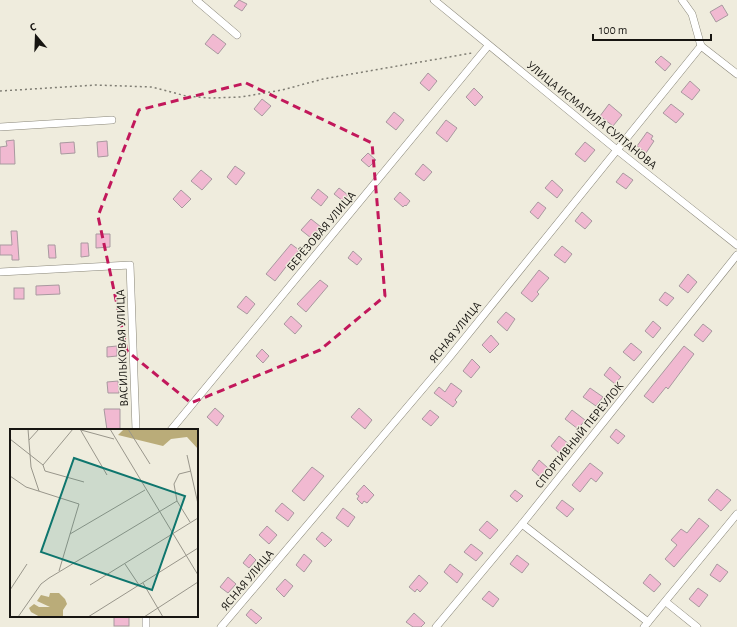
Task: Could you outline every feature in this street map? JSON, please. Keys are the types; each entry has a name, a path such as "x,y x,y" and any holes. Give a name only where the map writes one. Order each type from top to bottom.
{"street":[{"path":"196,0 236,35"},
{"name":"УЛИЦА ИСМАГИЛА СУЛТАНОВА","path":"434,0 488,46 737,245"},
{"path":"682,0 692,14 702,46 737,74"},
{"name":"БЕРЁЗОВАЯ УЛИЦА","path":"172,429 488,46"},
{"name":"ЯСНАЯ УЛИЦА","path":"221,627 448,359 702,46"},
{"path":"0,127 112,120"},
{"name":"СПОРТИВНЫЙ ПЕРЕУЛОК","path":"436,627 522,524 737,256"},
{"name":"ВАСИЛЬКОВАЯ УЛИЦА","path":"0,272 130,265 136,429"},
{"path":"522,524 646,625 737,514"},
{"path":"666,602 697,627"}],"path":[{"path":"0,91 96,85 152,87 186,96 210,98 241,97 282,90 323,79 476,52"}],"highlighted area":[{"path":"246,83 372,143 385,296 320,350 191,403 127,351 98,216 139,110"}],"building":[{"path":"239,0 247,4 242,11 234,6"},
{"path":"722,5 728,15 716,22 710,12"},
{"path":"213,34 226,44 218,54 205,44"},
{"path":"661,56 671,64 665,71 655,62"},
{"path":"428,73 437,81 429,91 420,83"},
{"path":"690,81 700,90 692,100 681,92"},
{"path":"474,88 483,97 475,106 466,97"},
{"path":"262,99 271,106 262,116 254,109"},
{"path":"609,104 622,115 613,126 600,116"},
{"path":"671,104 684,114 676,123 663,113"},
{"path":"394,112 404,120 396,130 386,122"},
{"path":"446,120 457,128 447,142 436,133"},
{"path":"647,132 653,136 651,139 654,141 646,153 637,146"},
{"path":"14,140 15,164 0,164 0,147 7,146 6,141"},
{"path":"107,141 108,156 98,157 97,142"},
{"path":"74,142 75,153 61,154 60,143"},
{"path":"585,142 595,150 585,162 575,154"},
{"path":"368,153 376,160 369,167 361,160"},
{"path":"423,164 432,172 424,181 415,174"},
{"path":"235,166 245,173 236,185 227,177"},
{"path":"201,170 212,179 202,190 191,181"},
{"path":"623,173 633,180 626,189 616,182"},
{"path":"552,180 563,190 557,198 545,188"},
{"path":"339,188 348,195 343,201 334,194"},
{"path":"318,189 328,197 321,206 311,198"},
{"path":"181,190 191,199 182,208 173,199"},
{"path":"400,192 410,201 403,207 394,199"},
{"path":"538,202 546,208 538,219 530,212"},
{"path":"582,212 592,221 585,229 575,221"},
{"path":"311,219 321,227 311,238 301,230"},
{"path":"11,231 17,231 19,260 12,260 12,255 0,255 0,245 12,245"},
{"path":"96,234 110,234 110,247 96,248"},
{"path":"81,243 88,243 89,256 81,257"},
{"path":"291,244 299,250 275,281 266,274"},
{"path":"48,245 55,245 56,258 49,258"},
{"path":"562,246 572,254 565,263 554,255"},
{"path":"353,251 362,259 357,265 348,258"},
{"path":"539,270 549,278 537,292 539,294 532,302 521,293"},
{"path":"688,274 697,282 688,293 679,286"},
{"path":"320,280 328,286 306,312 297,304"},
{"path":"59,285 60,294 36,295 36,286"},
{"path":"14,288 24,288 24,299 14,299"},
{"path":"665,292 674,298 667,306 659,300"},
{"path":"246,296 255,304 247,314 237,307"},
{"path":"506,312 515,319 507,331 497,322"},
{"path":"291,316 302,326 295,334 284,324"},
{"path":"653,321 661,328 653,338 645,331"},
{"path":"703,324 712,331 703,342 694,335"},
{"path":"491,335 499,344 490,353 482,345"},
{"path":"631,343 642,352 634,361 623,352"},
{"path":"117,346 117,356 107,357 107,347"},
{"path":"684,346 694,354 668,389 666,387 653,403 644,396"},
{"path":"262,349 269,356 263,363 256,356"},
{"path":"472,359 480,367 471,378 463,371"},
{"path":"610,367 621,377 615,384 604,375"},
{"path":"118,381 119,393 108,393 107,382"},
{"path":"451,383 462,391 455,400 457,402 453,407 434,393 439,387 445,392"},
{"path":"590,388 603,397 596,406 583,397"},
{"path":"215,408 224,416 217,426 207,417"},
{"path":"359,408 372,420 365,429 351,417"},
{"path":"104,409 120,409 120,429 107,429"},
{"path":"430,410 439,417 431,426 422,419"},
{"path":"572,410 585,420 578,429 565,419"},
{"path":"616,429 625,436 618,444 610,437"},
{"path":"559,436 569,444 560,454 551,446"},
{"path":"539,460 548,468 540,477 532,470"},
{"path":"590,463 603,473 596,482 591,478 580,492 572,485"},
{"path":"312,467 324,476 304,501 292,491"},
{"path":"364,485 374,495 367,503 364,501 362,504 357,499 359,496 356,494"},
{"path":"717,489 731,500 721,511 708,500"},
{"path":"515,490 523,496 517,502 510,496"},
{"path":"562,500 574,509 567,517 556,508"},
{"path":"282,503 294,513 288,521 275,511"},
{"path":"343,508 355,517 348,527 336,518"},
{"path":"699,518 709,526 674,567 665,559 677,545 671,540 681,529 687,533"},
{"path":"487,521 498,530 490,539 479,530"},
{"path":"267,526 277,535 269,544 259,535"},
{"path":"322,532 332,540 325,547 316,539"},
{"path":"471,544 483,553 476,561 464,552"},
{"path":"250,554 256,560 249,568 243,563"},
{"path":"304,554 312,561 304,572 296,565"},
{"path":"517,555 529,564 522,573 510,564"},
{"path":"450,564 463,574 457,583 444,572"},
{"path":"717,564 728,572 720,582 710,575"},
{"path":"650,574 661,584 654,592 643,583"},
{"path":"419,575 428,583 420,592 417,589 415,592 409,587"},
{"path":"228,577 236,584 228,593 220,587"},
{"path":"285,579 293,586 284,597 276,589"},
{"path":"698,588 708,595 699,607 689,599"},
{"path":"489,591 499,599 493,607 482,599"},
{"path":"251,609 262,618 256,624 246,615"},
{"path":"414,613 425,623 421,627 413,627 406,622"},
{"path":"114,617 129,617 129,626 114,626"}]}
